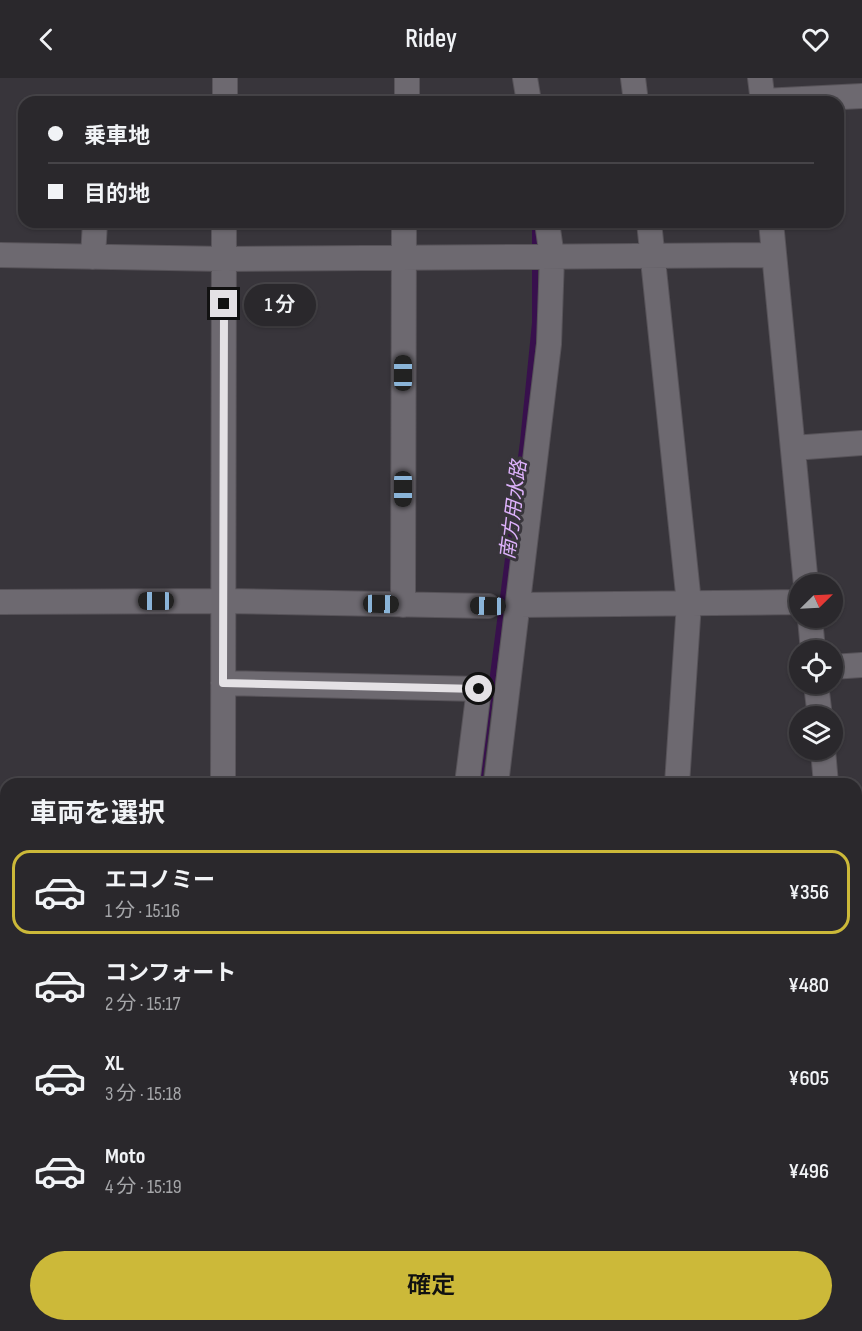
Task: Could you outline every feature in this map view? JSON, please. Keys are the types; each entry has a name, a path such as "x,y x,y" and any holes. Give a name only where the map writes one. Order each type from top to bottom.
{"street":[{"path":"225,78 225,96"},
{"path":"407,78 407,96"},
{"path":"525,78 528,96"},
{"path":"633,78 635,96"},
{"path":"762,94 862,96"},
{"path":"93,257 94,228"},
{"path":"222,778 224,228"},
{"path":"403,605 404,228"},
{"path":"497,778 549,344 552,257 548,228"},
{"path":"650,228 689,603 677,778"},
{"path":"772,228 805,574"},
{"path":"0,255 224,259 774,255"},
{"path":"793,448 862,442"},
{"path":"0,602 223,601 488,606"},
{"path":"519,605 789,602"},
{"path":"843,666 862,665"},
{"path":"223,683 479,689 468,778"},
{"path":"824,760 825,778"}],"waterway":[{"name":"南方用水路","path":"535,228 535,251"},
{"name":"南方用水路","path":"480,778 523,442 535,323 535,270"}],"route":[{"path":"224,304 223,683 479,689"}]}
